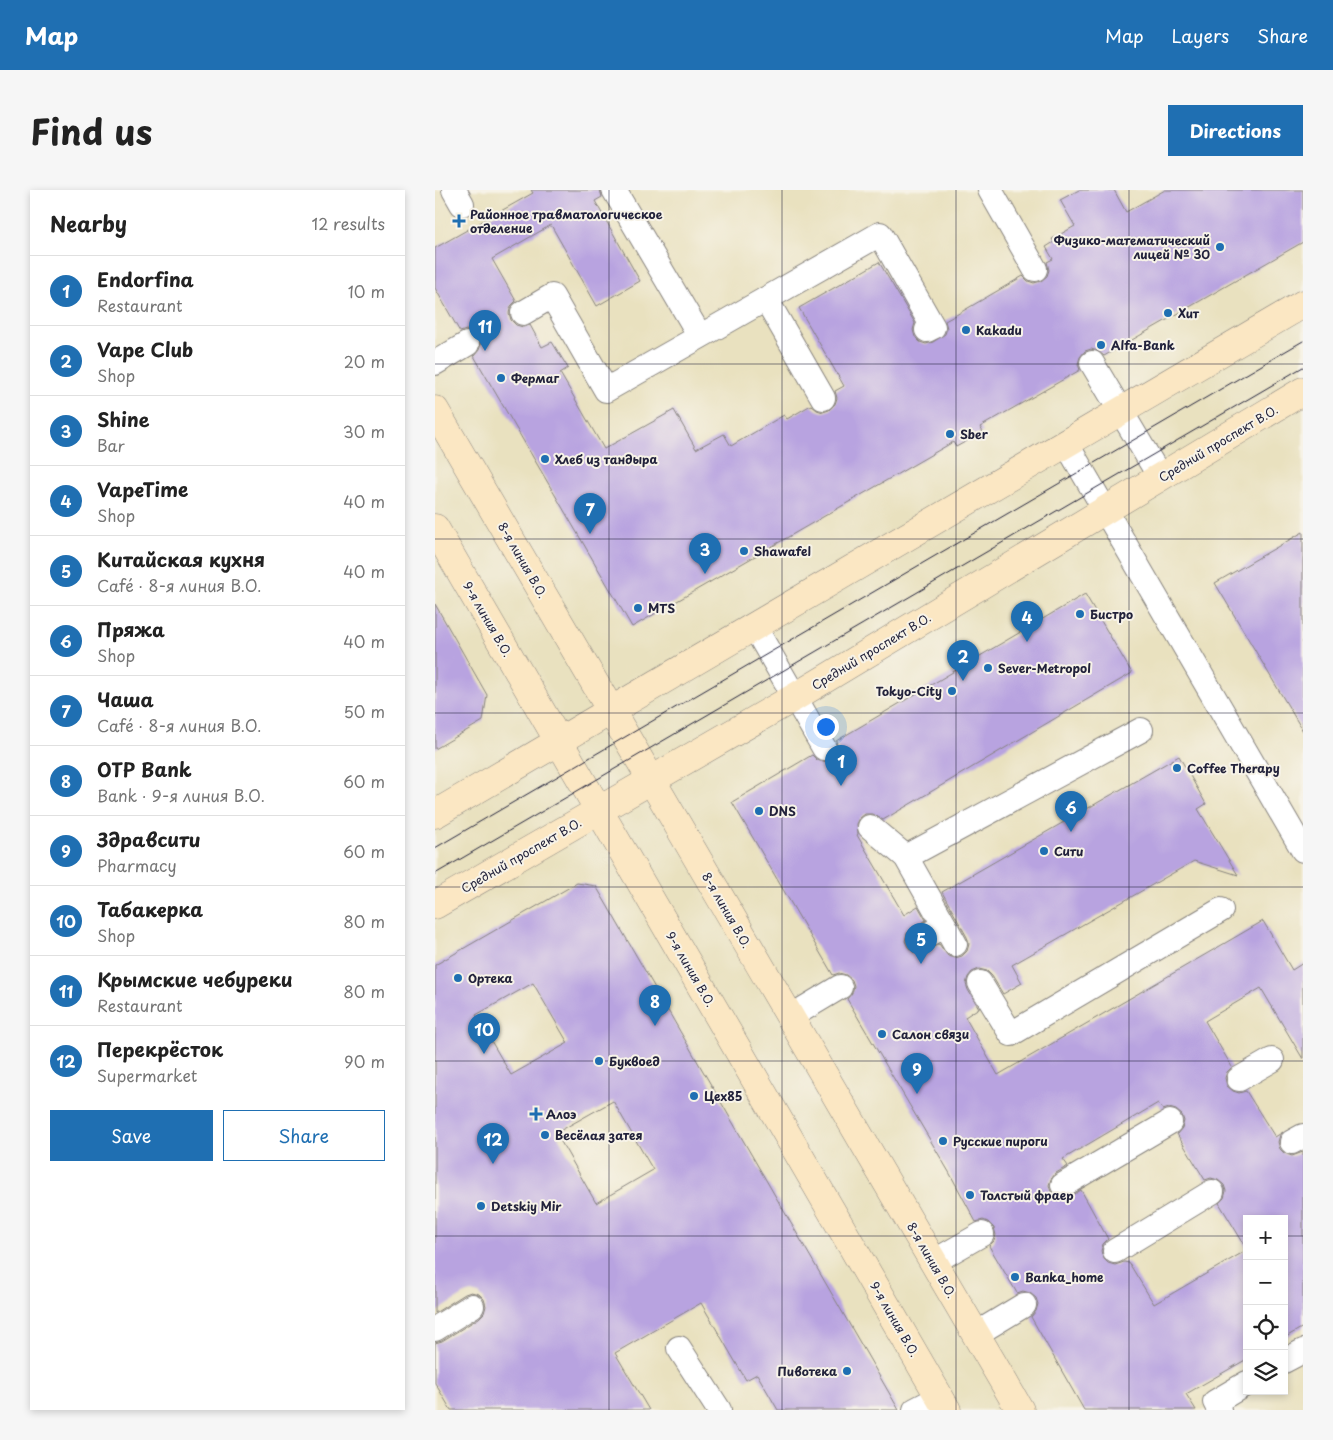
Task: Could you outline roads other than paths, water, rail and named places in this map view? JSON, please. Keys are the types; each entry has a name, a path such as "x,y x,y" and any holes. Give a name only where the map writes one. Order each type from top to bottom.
{"main road":[{"path":"435,814 1303,304"},
{"name":"Средний проспект В.О.","path":"435,905 795,697 1303,391"},
{"name":"8-я линия В.О.","path":"435,410 1020,1410"},
{"name":"9-я линия В.О.","path":"435,528 944,1403"}],"lane":[{"path":"613,190 700,336"},
{"path":"989,190 1035,269"},
{"path":"523,313 552,296 606,390 880,234 933,327 927,330"},
{"path":"766,299 823,398"},
{"path":"435,363 467,344"},
{"path":"1092,363 1160,477"},
{"path":"1066,443 1303,850"},
{"path":"754,626 824,748"},
{"path":"906,857 1141,730"},
{"path":"871,827 906,857 950,935 919,940"},
{"path":"980,983 1011,1034 1221,910"},
{"path":"790,1017 840,987"},
{"path":"1239,1079 1273,1060"},
{"path":"1063,1185 1170,1122"},
{"path":"1115,1251 1212,1192"},
{"path":"933,1262 982,1234"},
{"path":"976,1334 1024,1305"},
{"path":"435,1329 473,1306"},
{"path":"679,1348 719,1410"},
{"path":"1288,1359 1303,1350"},
{"path":"1219,1410 1215,1402 1243,1385"},
{"path":"915,1410 944,1403"}],"tram line":[{"path":"435,848 1303,341"},
{"path":"435,874 1303,367"}],"place":[{"name":"Районное травматологическое отделение","path":"459,221"},
{"name":"Физико-математический лицей № 30","path":"1220,247"},
{"name":"Хит","path":"1168,313"},
{"name":"Kakadu","path":"966,330"},
{"name":"Alfa-Bank","path":"1101,345"},
{"name":"Крымские чебуреки","path":"485,351"},
{"name":"Фермаг","path":"501,378"},
{"name":"Sber","path":"950,434"},
{"name":"Хлеб из тандыра","path":"545,459"},
{"name":"Чаша","path":"590,534"},
{"name":"Shawafel","path":"744,551"},
{"name":"Shine","path":"705,574"},
{"name":"MTS","path":"638,608"},
{"name":"Бистро","path":"1080,614"},
{"name":"VapeTime","path":"1027,642"},
{"name":"Sever-Metropol","path":"988,668"},
{"name":"Vape Club","path":"963,681"},
{"name":"Tokyo-City","path":"952,691"},
{"name":"Coffee Therapy","path":"1177,768"},
{"name":"Endorfina","path":"841,786"},
{"name":"DNS","path":"759,811"},
{"name":"Пряжа","path":"1071,832"},
{"name":"Сити","path":"1044,851"},
{"name":"Китайская кухня","path":"921,964"},
{"name":"Ортека","path":"458,978"},
{"name":"OTP Bank","path":"655,1026"},
{"name":"Салон связи","path":"882,1034"},
{"name":"Табакерка","path":"484,1054"},
{"name":"Буквоед","path":"599,1061"},
{"name":"Здравсити","path":"917,1094"},
{"name":"Цех85","path":"694,1096"},
{"name":"Алоэ","path":"536,1114"},
{"name":"Весёлая затея","path":"545,1135"},
{"name":"Русские пироги","path":"943,1141"},
{"name":"Перекрёсток","path":"493,1164"},
{"name":"Толстый фраер","path":"970,1195"},
{"name":"Detskiy Mir","path":"481,1206"},
{"name":"Banka_home","path":"1015,1277"},
{"name":"Пивотека","path":"847,1371"}]}
